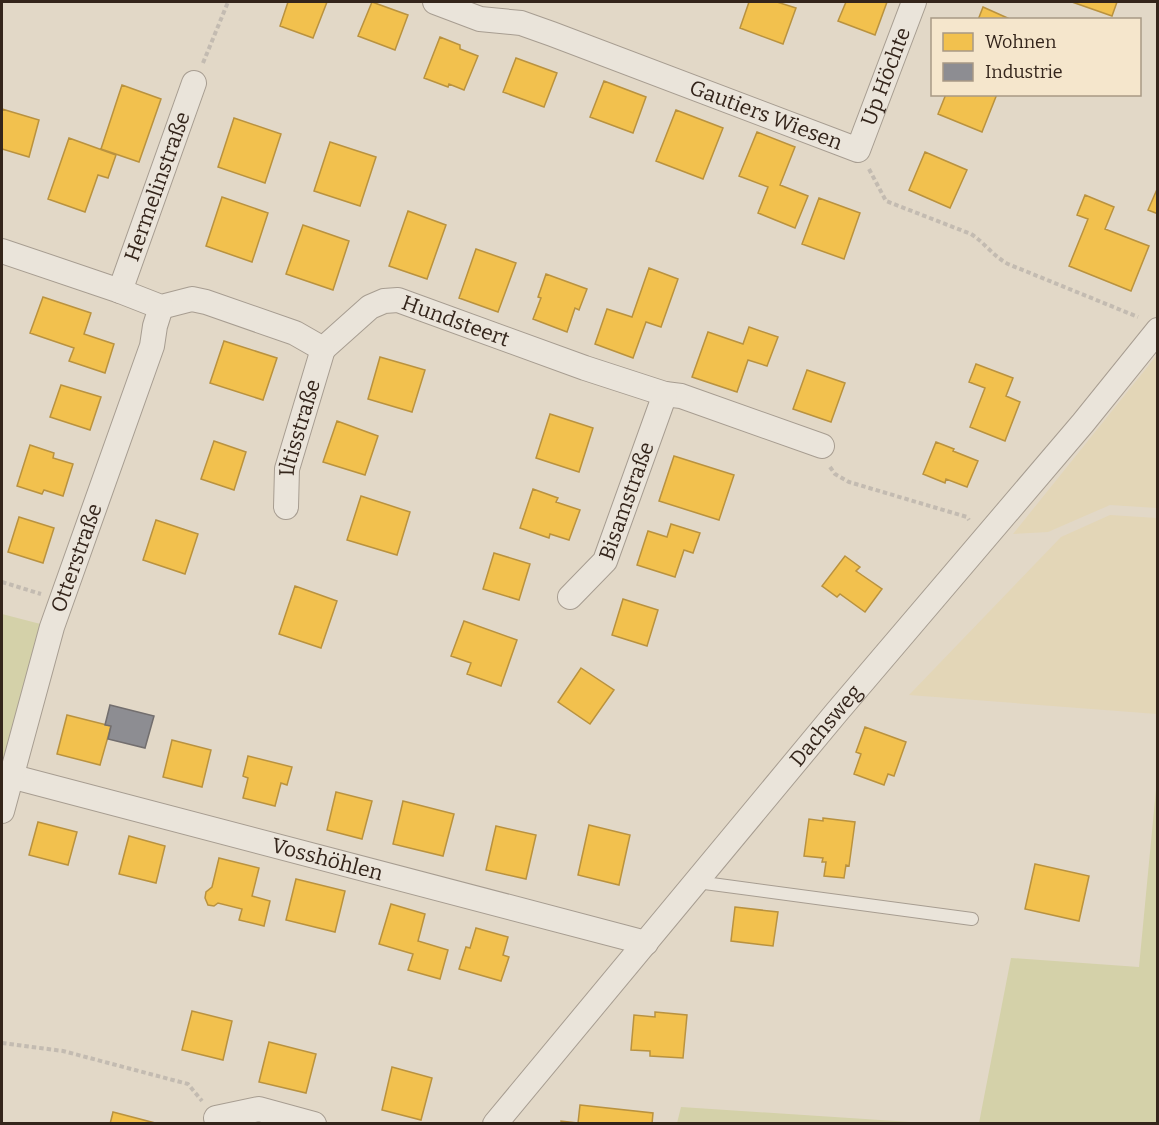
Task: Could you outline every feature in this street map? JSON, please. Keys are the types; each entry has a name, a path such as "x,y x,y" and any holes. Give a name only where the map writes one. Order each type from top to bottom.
{"street":[{"name":"Gautiers Wiesen","path":"435,2 480,19 521,23 552,33 858,150"},
{"name":"Up Höchte","path":"858,150 914,2"},
{"name":"Hermelinstraße","path":"120,291 194,83"},
{"path":"2,251 161,307 192,299 206,302 295,333 323,349"},
{"name":"Hundsteert","path":"323,349 370,307 384,301 398,300 665,394 681,396 822,446"},
{"name":"Otterstraße","path":"2,811 47,644 152,346 154,326 161,307"},
{"name":"Dachsweg","path":"495,1124 1083,423 1148,324"},
{"name":"Iltisstraße","path":"286,507 287,469 323,349"},
{"name":"Bisamstraße","path":"570,597 605,561 665,394"},
{"name":"Vosshöhlen","path":"10,776 646,943"},
{"path":"216,1118 259,1109 314,1124"}],"lane":[{"path":"697,882 972,920"}],"path":[{"path":"194,83 228,2"},
{"name":"Gautiers Wiesen","path":"858,150 886,201 970,234 983,242 995,258 1148,324"},
{"path":"822,446 820,455 835,474 849,482 967,518 983,541"},
{"path":"2,582 62,599"},
{"path":"2,1043 63,1051 188,1084 216,1118"}],"shaded area":[{"path":"1157,355 1157,508 1110,505 1048,532 1013,534"},
{"path":"1110,515 1157,518 1157,714 909,695 1061,537"},
{"path":"2,614 52,627 2,811"},
{"path":"1157,779 1157,1123 979,1123 1011,958 1139,967"},
{"path":"681,1107 926,1123 677,1123"}],"building: Wohnen":[{"path":"288,2 327,2 313,38 280,26"},
{"path":"372,2 408,15 395,50 358,36"},
{"path":"749,2 777,2 796,8 783,44 740,28"},
{"path":"846,2 887,2 875,35 838,21"},
{"path":"1072,2 1117,2 1112,16"},
{"path":"983,7 1008,18 979,18"},
{"path":"440,37 478,56 464,90 424,78"},
{"path":"516,58 557,73 544,107 503,92"},
{"path":"604,81 646,97 633,133 590,117"},
{"path":"122,85 161,99 139,162 101,149"},
{"path":"945,96 996,96 982,132 938,114"},
{"path":"2,109 39,120 29,157 2,149"},
{"path":"676,110 723,128 703,179 656,161"},
{"path":"234,118 281,134 265,183 218,167"},
{"path":"757,132 795,147 780,185 808,196 795,228 758,213 768,187 739,176"},
{"path":"69,138 116,155 108,178 98,175 85,212 48,199"},
{"path":"330,142 376,157 360,206 314,191"},
{"path":"925,152 967,170 950,208 909,190"},
{"path":"1158,187 1158,214 1148,210"},
{"path":"1085,195 1114,207 1105,229 1149,246 1131,291 1069,266 1088,219 1077,215"},
{"path":"222,197 268,213 252,262 206,246"},
{"path":"819,198 860,213 844,259 802,244"},
{"path":"408,211 446,225 427,279 389,266"},
{"path":"303,225 349,241 333,290 286,274"},
{"path":"476,249 516,263 498,312 459,298"},
{"path":"649,268 678,279 661,327 646,322 633,358 595,344 607,309 632,317"},
{"path":"546,274 587,289 579,310 575,308 567,332 533,319 541,298 538,297"},
{"path":"43,297 91,313 84,334 114,344 105,373 69,361 74,348 30,333"},
{"path":"749,327 778,337 767,366 748,360 737,392 692,377 708,332 743,344"},
{"path":"224,341 277,358 263,400 210,383"},
{"path":"380,357 425,370 412,412 368,399"},
{"path":"976,364 1013,378 1006,396 1020,402 1005,441 970,427 985,388 969,382"},
{"path":"807,370 845,383 831,422 793,409"},
{"path":"61,385 101,397 90,430 50,417"},
{"path":"550,414 593,428 579,472 536,458"},
{"path":"337,421 378,436 365,475 323,462"},
{"path":"214,441 246,452 234,490 201,479"},
{"path":"936,442 978,461 967,487 946,479 945,483 923,474"},
{"path":"30,445 54,453 53,458 73,464 63,496 44,490 42,494 17,486"},
{"path":"674,456 734,475 719,520 659,501"},
{"path":"533,489 558,498 556,502 580,510 569,540 550,534 549,538 520,528"},
{"path":"361,496 410,512 397,555 347,540"},
{"path":"19,517 54,528 43,563 8,552"},
{"path":"156,520 198,534 185,574 143,560"},
{"path":"671,524 700,533 693,553 684,550 675,577 637,565 648,531 667,537"},
{"path":"494,553 530,564 519,600 483,589"},
{"path":"845,556 860,567 856,571 882,589 865,612 840,594 837,597 822,586"},
{"path":"295,586 337,601 321,648 279,634"},
{"path":"623,599 658,610 647,646 612,635"},
{"path":"464,621 517,640 501,686 467,674 471,663 451,656"},
{"path":"581,668 614,690 590,724 558,702"},
{"path":"67,715 111,726 100,765 57,754"},
{"path":"865,727 906,742 894,776 888,774 884,785 854,774 861,754 856,752"},
{"path":"172,740 211,750 202,787 163,777"},
{"path":"248,756 292,767 287,785 281,783 275,806 243,798 248,778 243,776"},
{"path":"336,792 372,801 362,839 327,830"},
{"path":"403,801 454,814 443,856 393,844"},
{"path":"823,818 855,822 849,866 846,865 844,878 824,876 826,862 822,862 823,858 804,856 809,819 823,821"},
{"path":"38,822 77,832 68,865 29,855"},
{"path":"589,825 630,835 619,885 578,875"},
{"path":"496,826 536,835 526,879 486,870"},
{"path":"129,836 165,846 156,883 119,874"},
{"path":"219,858 259,868 252,896 270,901 264,926 239,920 242,909 218,903 214,906 208,905 205,898 206,892 212,887"},
{"path":"1035,864 1089,876 1079,921 1025,909"},
{"path":"296,879 345,891 335,932 286,920"},
{"path":"391,904 425,914 418,941 448,950 440,979 408,970 413,954 379,944"},
{"path":"735,907 778,912 773,946 731,941"},
{"path":"476,928 508,937 503,955 509,957 501,981 459,969 466,947 470,948"},
{"path":"192,1011 232,1021 223,1060 182,1050"},
{"path":"655,1012 687,1015 683,1058 650,1056 650,1051 631,1050 634,1015 655,1017"},
{"path":"269,1042 316,1054 306,1093 259,1082"},
{"path":"392,1067 432,1078 421,1120 382,1110"},
{"path":"580,1105 653,1113 652,1124 561,1124 561,1121 578,1123"},
{"path":"113,1112 155,1123 110,1124"}],"building: Industrie":[{"path":"110,705 154,716 145,748 108,739 111,726 105,725"}]}
